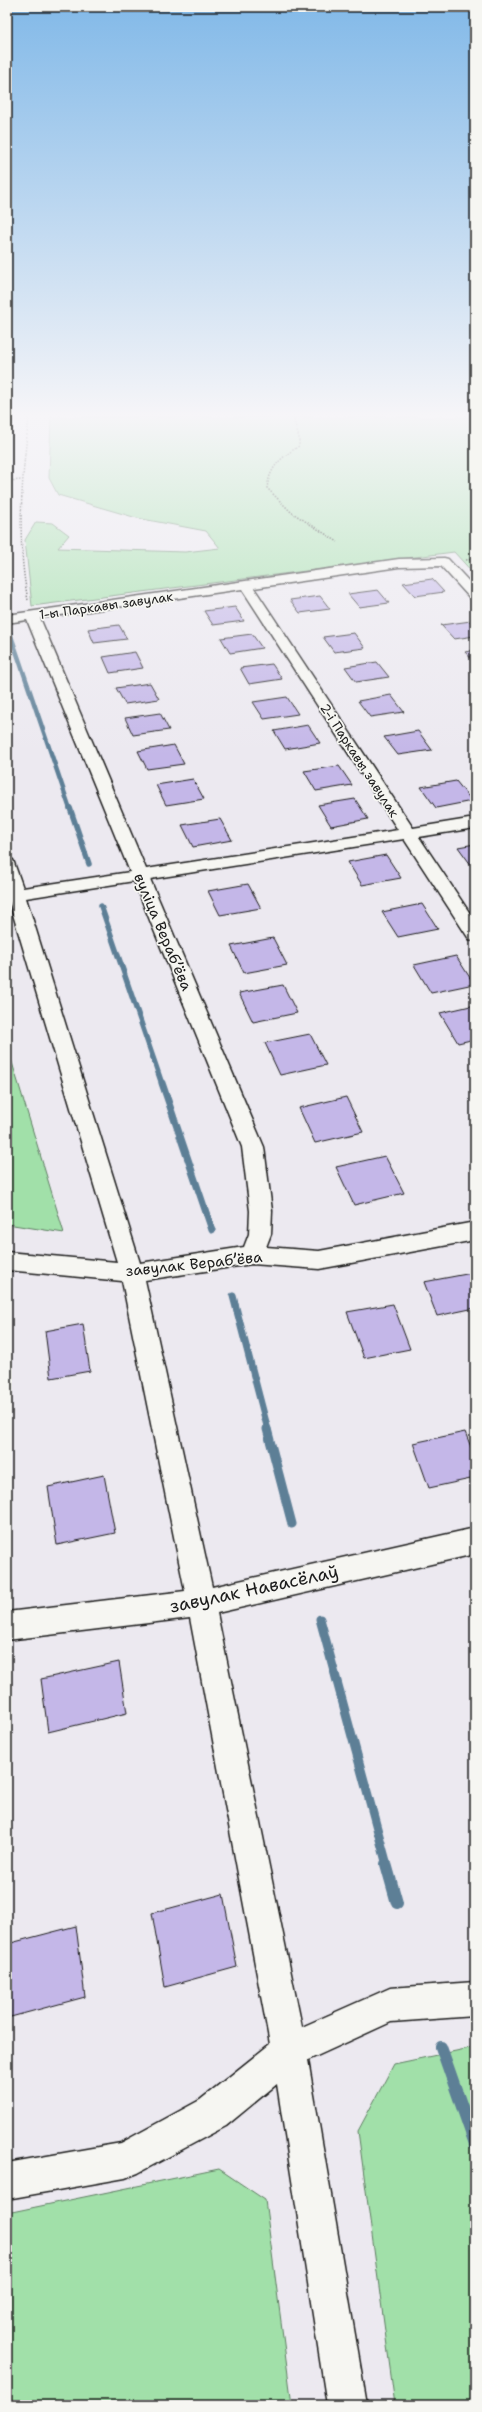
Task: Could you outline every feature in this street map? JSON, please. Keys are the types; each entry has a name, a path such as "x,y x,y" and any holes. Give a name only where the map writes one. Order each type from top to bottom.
{"street":[{"name":"1-ы Паркавы завулак","path":"7,619 398,563 444,562 475,594"},
{"name":"2-і Паркавы завулак","path":"245,584 475,935"},
{"name":"вуліца Верабʼёва","path":"32,616 253,1147 261,1211 260,1234 252,1255"},
{"path":"12,895 475,823"},
{"path":"7,864 12,895 132,1273 201,1603 289,2051 347,2405"},
{"name":"завулак Верабʼёва","path":"7,1261 132,1273 252,1255 319,1260 475,1231"},
{"name":"завулак Навасёлаў","path":"7,1626 201,1603 475,1540"},
{"path":"7,2181 125,2160 213,2113 289,2051 390,2005 475,1999"}],"path":[{"path":"21,530 26,592 32,616"},
{"path":"315,530 338,542"}],"green space":[{"path":"31,530 62,530 69,535 58,548 185,552 220,548 206,531 198,530 475,530 475,575 454,552 32,606 25,540"},
{"path":"7,1046 64,1233 7,1224"},
{"path":"475,2047 475,2405 395,2405 358,2131 394,2064"},
{"path":"219,2169 265,2200 292,2405 7,2405 7,2213"}],"building":[{"path":"432,579 444,592 415,596 403,583"},
{"path":"378,590 389,603 359,607 348,594"},
{"path":"320,596 330,609 300,613 290,600"},
{"path":"235,607 244,621 213,625 204,611"},
{"path":"471,621 475,625 475,636 454,639 441,625"},
{"path":"119,625 127,639 94,643 88,629"},
{"path":"354,633 365,648 334,652 323,637"},
{"path":"252,634 262,648 230,653 221,638"},
{"path":"475,650 475,663 465,652"},
{"path":"135,652 143,668 110,673 103,657"},
{"path":"377,662 389,677 356,682 345,667"},
{"path":"272,664 282,679 249,684 240,668"},
{"path":"150,683 159,699 125,704 116,688"},
{"path":"391,695 404,712 370,717 358,701"},
{"path":"287,697 298,714 264,719 253,702"},
{"path":"160,713 169,730 133,735 125,718"},
{"path":"308,725 320,743 285,749 274,731"},
{"path":"418,731 432,750 398,755 384,737"},
{"path":"174,745 184,764 147,769 138,751"},
{"path":"339,766 352,785 316,791 304,771"},
{"path":"193,779 204,799 166,805 156,785"},
{"path":"456,781 472,801 436,808 421,787"},
{"path":"355,799 368,819 331,826 318,805"},
{"path":"220,819 232,840 193,847 182,825"},
{"path":"475,844 475,869 474,869 458,847"},
{"path":"386,855 401,878 362,885 348,862"},
{"path":"248,884 261,908 220,915 208,891"},
{"path":"422,904 438,929 398,937 382,912"},
{"path":"273,938 287,965 244,973 231,946"},
{"path":"456,956 474,984 431,993 414,965"},
{"path":"283,985 297,1013 253,1022 239,993"},
{"path":"475,1005 475,1039 458,1043 440,1013"},
{"path":"310,1034 326,1065 280,1075 265,1043"},
{"path":"346,1097 363,1132 315,1143 299,1108"},
{"path":"385,1156 404,1193 354,1205 336,1167"},
{"path":"472,1273 475,1281 475,1308 437,1316 424,1282"},
{"path":"393,1304 410,1349 364,1358 347,1312"},
{"path":"83,1324 90,1371 51,1378 45,1331"},
{"path":"465,1432 475,1457 475,1478 429,1488 413,1443"},
{"path":"104,1475 115,1533 57,1545 48,1487"},
{"path":"119,1662 127,1713 48,1732 41,1679"},
{"path":"223,1894 237,1967 165,1987 152,1913"},
{"path":"76,1926 85,1997 7,2018 7,1944"}],"waterway":[{"path":"9,630 70,809"},
{"path":"70,808 89,864"},
{"path":"101,906 162,1084"},
{"path":"162,1083 212,1230"},
{"path":"233,1296 268,1430"},
{"path":"267,1429 292,1524"},
{"path":"320,1619 387,1865"},
{"path":"386,1864 397,1903"},
{"path":"441,2047 475,2144"}]}
